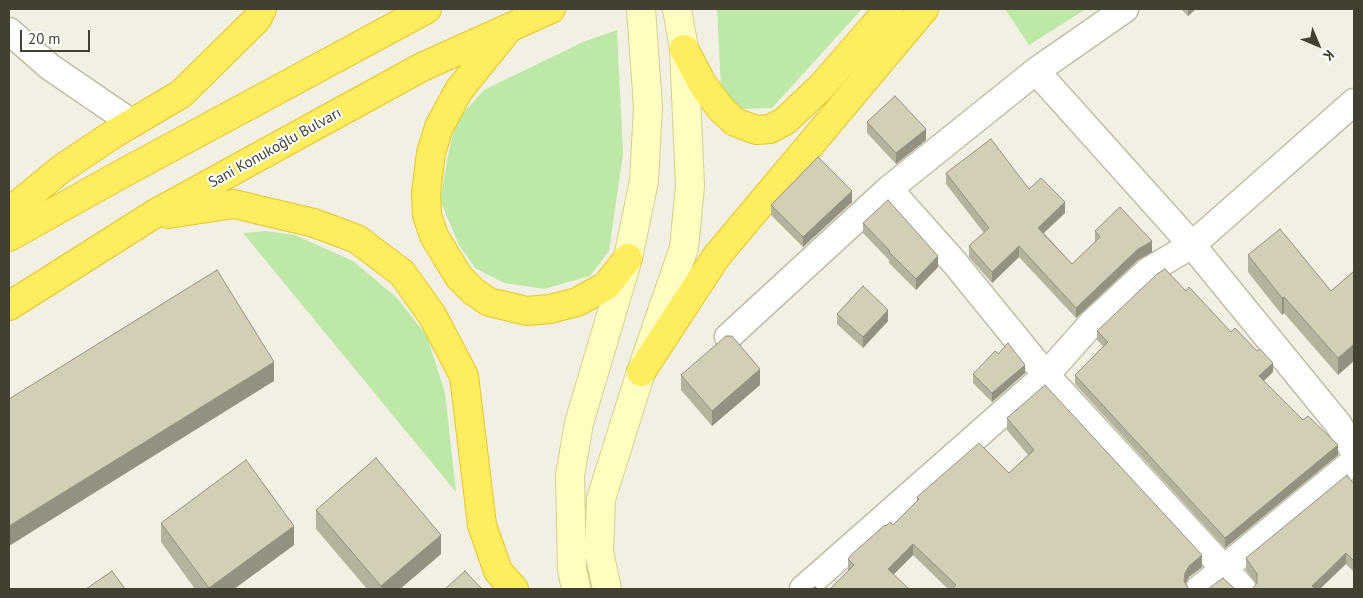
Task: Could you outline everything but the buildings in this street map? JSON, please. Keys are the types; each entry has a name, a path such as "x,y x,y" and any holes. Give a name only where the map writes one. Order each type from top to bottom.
{"highway":[{"path":"9,212 60,169 132,122 182,94 257,19 262,9"},
{"path":"9,237 427,9"},
{"name":"Sani Konukoğlu Bulvarı","path":"9,306 149,217 422,68 551,9"},
{"path":"684,49 703,85 721,109 736,122 756,130 770,129 785,121 821,87 889,9"},
{"path":"641,372 716,257 924,9"},
{"path":"509,28 458,90 439,127 431,153 426,193 427,215 434,236 459,277 473,291 489,302 527,311 550,309 577,302 606,286 628,258"},
{"path":"149,217 234,204 314,223 357,239 402,273 432,315 464,376 482,525 498,571 514,589"}],"main road":[{"path":"576,589 572,569 570,474 579,423 628,258 644,181 648,107 641,9"},
{"path":"607,589 599,552 601,499 641,372 684,248 690,186 684,49 678,9"}],"street":[{"path":"728,337 889,189 1036,71 1125,9"},
{"path":"9,31 50,67 132,122"},
{"path":"1036,71 1192,245 1346,428 1354,452"},
{"path":"803,589 1046,375 1093,322 1148,271 1192,245 1354,102"},
{"path":"889,189 954,262 1046,375 1243,589"},
{"path":"1199,589 1354,461"}],"green space":[{"path":"717,9 862,9 772,108 740,109 721,87"},
{"path":"1005,9 1086,9 1029,45"},
{"path":"617,30 623,154 609,251 590,276 544,289 504,283 475,268 459,245 440,200 449,150 457,120 484,90 583,42"},
{"path":"266,231 295,235 353,261 397,298 427,336 445,393 456,492 243,233"}]}
